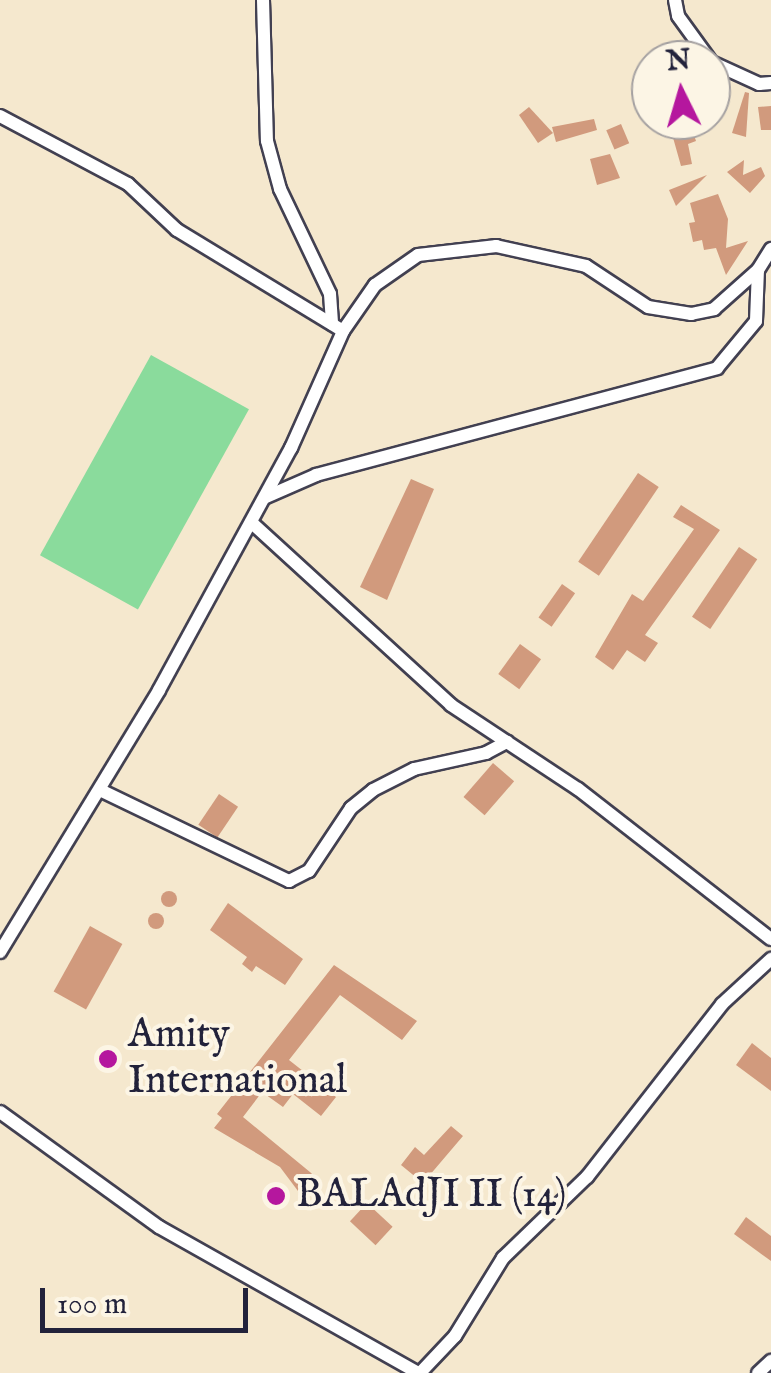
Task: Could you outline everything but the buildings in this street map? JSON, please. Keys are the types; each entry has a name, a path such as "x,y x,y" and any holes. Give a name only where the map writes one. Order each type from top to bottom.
{"street":[{"path":"263,0 267,141 280,189 330,294 338,327"},
{"path":"675,0 678,16 695,40"},
{"path":"731,71 759,84 771,83"},
{"path":"0,116 128,184 177,230 338,327"},
{"path":"0,952 100,790 252,523 338,327 375,285 418,255 455,247 496,246 586,266 671,314 714,309 758,270 771,249"},
{"path":"266,496 316,475 717,368 756,321 758,270"},
{"path":"252,523 451,705 578,789 771,939"},
{"path":"100,790 289,881 309,871 351,808 392,778 507,742"},
{"path":"0,1112 159,1227 419,1373 455,1336 503,1258 587,1178 722,1004 771,960"},
{"path":"758,1373 771,1361"}],"green space":[{"path":"151,355 249,409 138,610 40,555"}],"place":[{"name":"Amity International","path":"108,1059"},
{"name":"BALAdJI II (14)","path":"276,1196"}]}
